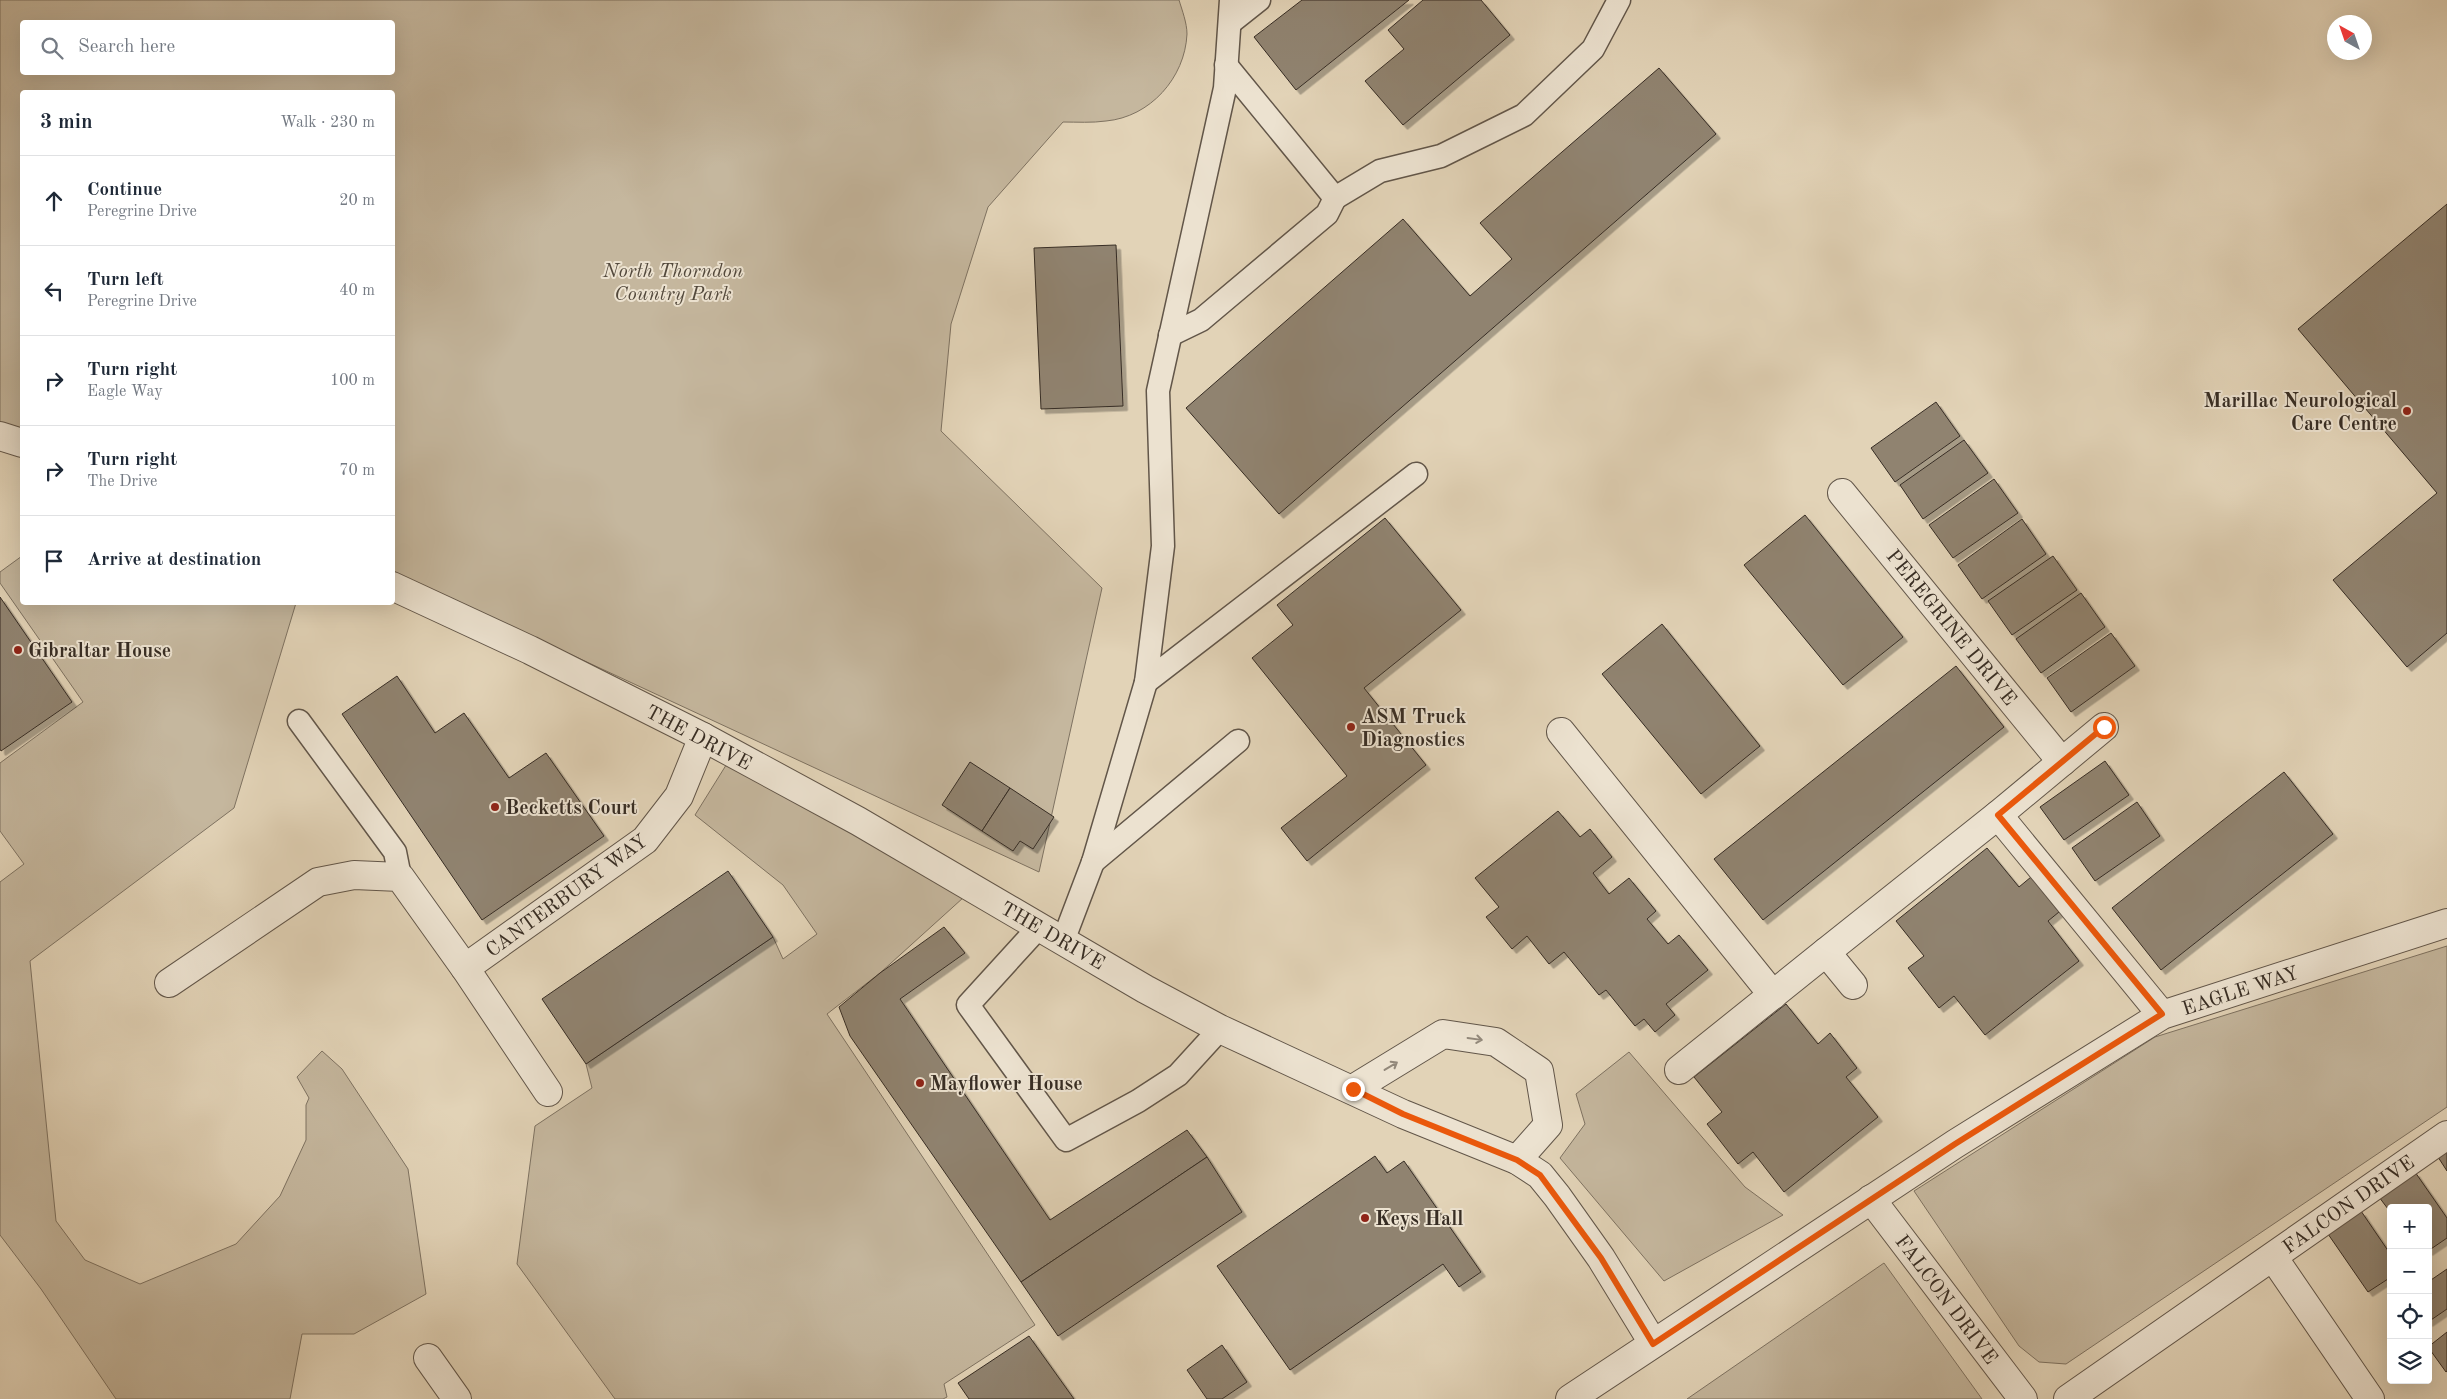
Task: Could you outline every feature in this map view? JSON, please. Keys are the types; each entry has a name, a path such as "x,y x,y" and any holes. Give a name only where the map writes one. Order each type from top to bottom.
{"street":[{"path":"0,436 20,442"},
{"name":"PEREGRINE DRIVE","path":"1842,493 2062,762"},
{"name":"THE DRIVE","path":"395,587 530,650 703,737 858,821 1145,989 1220,1029 1306,1070 1353,1089 1403,1114 1517,1160 1540,1175 1556,1196 1601,1258 1653,1344"},
{"path":"1679,1070 1998,815 2104,727"},
{"path":"1561,732 1773,995"},
{"name":"CANTERBURY WAY","path":"465,968 645,840 679,796 703,737"},
{"path":"1998,815 2162,1014"},
{"path":"169,983 318,882 354,874 400,878 465,968 548,1092"},
{"name":"EAGLE WAY","path":"1570,1399 1871,1200 2162,1014 2447,923"},
{"path":"1826,952 1853,984"},
{"path":"1353,1089 1443,1034 1496,1042 1540,1070 1548,1125 1517,1160"},
{"name":"FALCON DRIVE","path":"2068,1399 2447,1135"},
{"name":"FALCON DRIVE","path":"1871,1200 2023,1399"},
{"name":"FALCON DRIVE","path":"2273,1257 2370,1399"},
{"path":"428,1358 458,1399"}],"lane":[{"path":"1063,941 1093,862 1146,682 1163,546 1158,391 1225,88 1231,0"},
{"path":"1230,23 1259,0"},
{"path":"1170,335 1202,320 1327,214 1335,198 1380,171 1442,156 1524,115 1593,49 1618,0"},
{"path":"1226,64 1335,198"},
{"path":"1146,682 1416,474"},
{"path":"298,721 395,852 400,878"},
{"path":"1093,862 1238,741"},
{"path":"1039,927 968,1005 1066,1140 1138,1101 1178,1075 1220,1029"},
{"path":"2329,1340 2363,1399"}],"green space":[{"name":"North Thorndon Country Park","path":"0,0 1179,0 1187,34 1180,66 1172,80 1150,103 1137,112 1122,118 1095,122 1063,122 988,207 951,324 941,431 1102,588 1039,872 395,573 395,90 20,90 20,442 0,436"},
{"path":"20,557 20,605 295,605 234,808 30,961 56,1221 85,1260 140,1284 236,1244 280,1196 306,1140 306,1105 309,1098 297,1077 322,1051 342,1069 408,1169 426,1294 354,1334 302,1334 290,1399 116,1399 41,1289 0,1235 0,882 24,864 0,831 0,763 83,702 0,583 0,572"},
{"path":"733,754 974,888 880,973 827,1014 1035,1325 944,1384 947,1397 943,1399 615,1399 517,1264 535,1126 592,1088 586,1064 773,937 783,959 817,934 783,885 695,815"},
{"path":"2447,946 2447,1107 2066,1364 2039,1362 2019,1346 1914,1191 2155,1037"},
{"path":"1629,1052 1745,1187 1783,1215 1664,1281 1560,1158 1585,1124 1576,1094"},
{"path":"1884,1263 1982,1399 1687,1399"}],"building":[{"path":"1302,0 1409,0 1296,90 1254,37"},
{"path":"1423,0 1481,0 1510,35 1403,125 1365,81 1404,49 1388,30"},
{"path":"1659,68 1716,134 1279,514 1186,408 1403,219 1470,296 1512,259 1480,223"},
{"name":"Marillac Neurological Care Centre","path":"2447,204 2447,633 2407,667 2333,580 2437,493 2298,329"},
{"path":"1116,245 1123,406 1041,409 1034,248"},
{"path":"1936,402 1960,436 1895,482 1871,448"},
{"path":"1964,440 1988,473 1923,519 1900,485"},
{"path":"1994,479 2018,513 1953,558 1929,525"},
{"path":"1805,515 1903,637 1843,685 1744,565"},
{"name":"ASM Truck Diagnostics","path":"1385,518 1461,610 1364,688 1426,765 1307,861 1281,828 1347,776 1252,658 1293,625 1277,605"},
{"path":"2022,519 2046,554 1982,599 1958,565"},
{"path":"2053,556 2077,590 2012,635 1988,601"},
{"path":"2081,593 2105,627 2041,673 2016,639"},
{"name":"Gibraltar House","path":"0,597 72,702 1,751 0,749"},
{"path":"1662,624 1760,746 1701,794 1602,674"},
{"path":"2111,633 2135,666 2071,712 2047,678"},
{"path":"1956,666 2004,727 1763,920 1714,859"},
{"name":"Becketts Court","path":"397,676 435,733 464,713 509,778 546,753 604,836 482,920 342,714"},
{"path":"2105,761 2129,795 2064,840 2040,807"},
{"path":"970,762 1010,788 982,831 942,805"},
{"path":"2284,772 2333,834 2161,970 2112,908"},
{"path":"1010,788 1054,817 1033,849 1020,841 1013,851 982,831"},
{"path":"2137,802 2160,836 2095,881 2072,848"},
{"path":"1558,811 1580,837 1590,829 1612,857 1593,873 1609,894 1629,878 1656,911 1647,919 1668,944 1679,935 1708,970 1666,1004 1675,1015 1655,1032 1644,1019 1635,1026 1606,990 1599,995 1564,952 1549,964 1527,936 1512,949 1486,917 1499,907 1475,878"},
{"path":"1987,848 2019,887 2031,877 2059,912 2048,921 2079,961 1985,1035 1954,996 1939,1008 1908,968 1924,956 1896,921"},
{"path":"728,871 773,937 586,1064 542,999"},
{"name":"Mayflower House","path":"944,927 965,953 900,999 1050,1220 1187,1130 1207,1157 1021,1282 850,1036 839,1007 880,973"},
{"path":"1786,1004 1818,1044 1830,1033 1857,1068 1846,1077 1878,1117 1784,1192 1753,1152 1738,1164 1707,1124 1722,1112 1694,1077"},
{"path":"2447,1151 2447,1171 2438,1157"},
{"name":"Keys Hall","path":"1375,1156 1387,1173 1404,1161 1481,1272 1459,1287 1443,1264 1290,1370 1217,1266"},
{"path":"1207,1157 1242,1212 1058,1336 1021,1282"},
{"path":"2415,1172 2447,1218 2447,1238 2432,1248 2432,1204 2387,1204 2387,1208 2379,1197"},
{"path":"2361,1211 2387,1249 2387,1280 2368,1292 2328,1234"},
{"path":"2447,1269 2447,1309 2432,1319 2432,1294 2432,1279"},
{"path":"2447,1332 2446,1372 2432,1353 2432,1344"},
{"path":"1029,1336 1074,1399 969,1399 958,1383"},
{"path":"1222,1345 1247,1382 1222,1399 1207,1399 1187,1370"}],"place":[{"name":"Marillac Neurological Care Centre","path":"2407,411"},
{"name":"Gibraltar House","path":"18,650"},
{"name":"ASM Truck Diagnostics","path":"1351,727"},
{"name":"Becketts Court","path":"495,807"},
{"name":"Mayflower House","path":"920,1083"},
{"name":"Keys Hall","path":"1365,1218"}],"route":[{"path":"1353,1089 1403,1114 1517,1160 1540,1175 1601,1258 1653,1344 1955,1144 2162,1014 1998,815 2104,727"}]}
